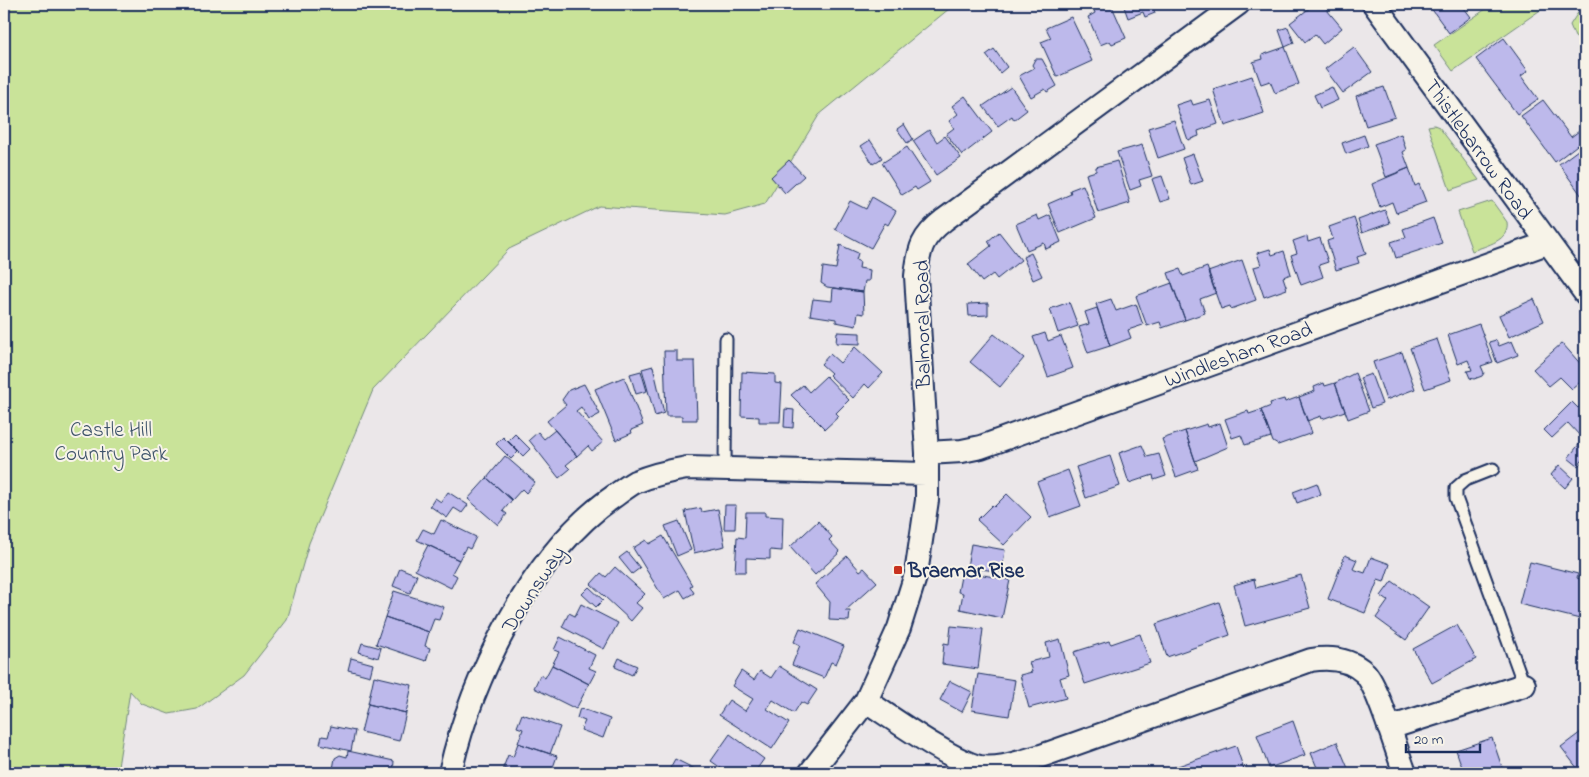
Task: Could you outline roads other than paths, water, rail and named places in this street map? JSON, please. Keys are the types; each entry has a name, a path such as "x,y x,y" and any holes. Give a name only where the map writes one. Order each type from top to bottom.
{"street":[{"name":"Balmoral Road","path":"810,773 866,701 911,597 922,541 927,500 916,276 919,254 926,236 944,220 1238,4"},
{"name":"Thistlebarrow Road","path":"1374,4 1585,293"},
{"name":"Windlesham Road","path":"926,464 962,451 981,447 1547,243"},
{"name":"Downsway","path":"450,773 462,726 499,641 541,569 566,536 598,507 634,483 664,472 687,468 926,464"},
{"path":"866,701 950,754 980,767 1044,764 1311,660 1331,657 1350,663 1366,673 1374,688 1404,773"},
{"path":"1389,728 1524,684"}],"lane":[{"path":"725,468 726,339"},
{"path":"1493,468 1465,480 1456,488 1456,498 1524,684"}],"place":[{"name":"Braemar Rise","path":"898,570"}],"park label":[{"name":"Castle Hill Country Park","path":"111,441"}]}
